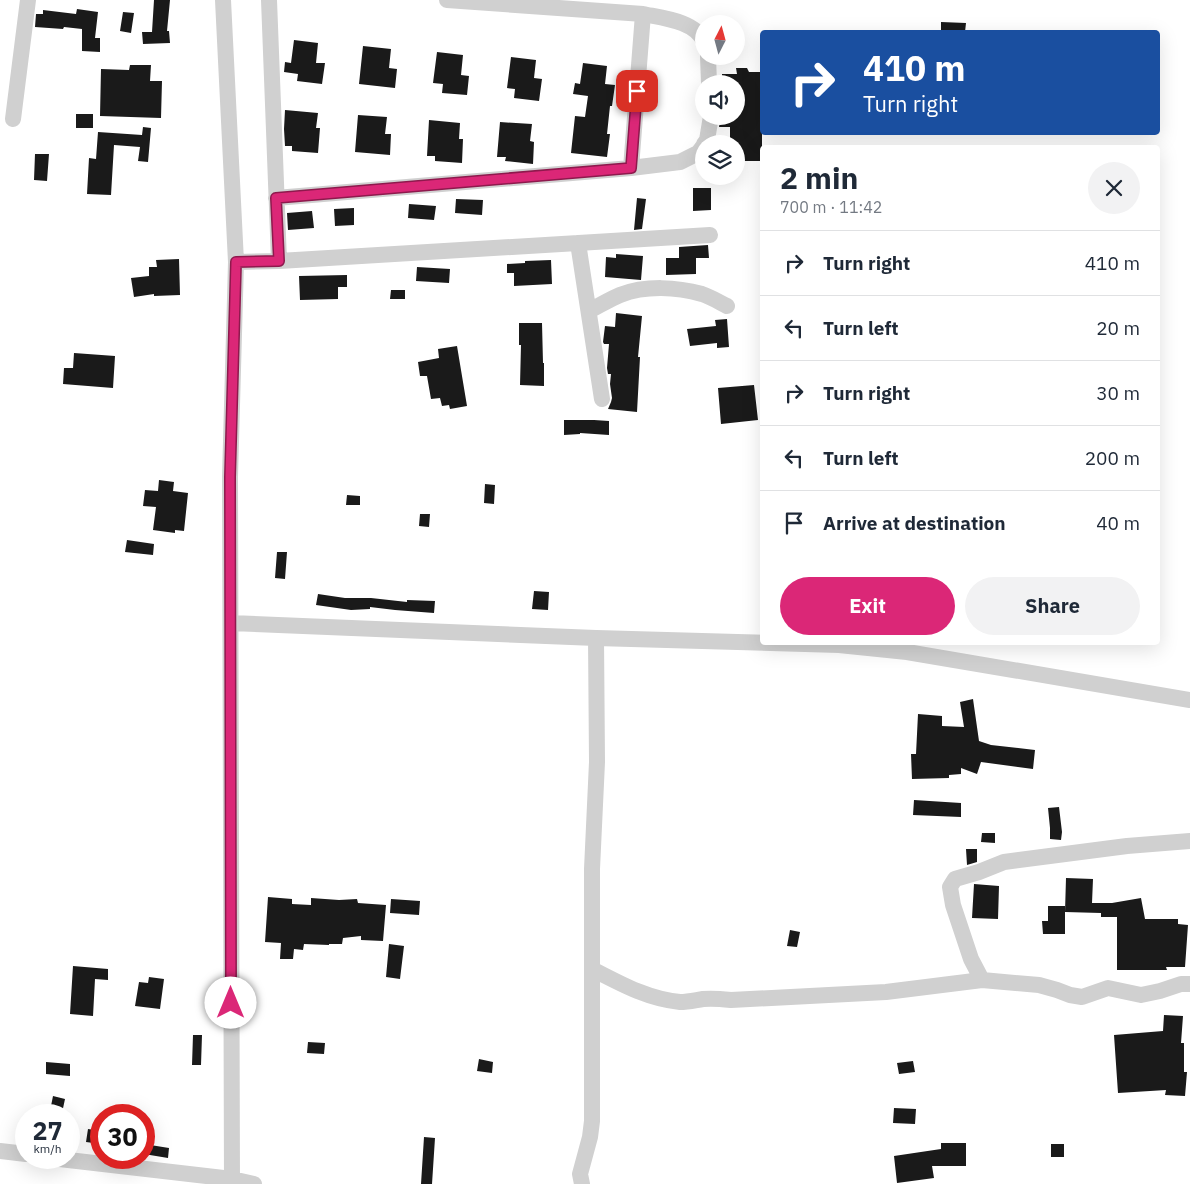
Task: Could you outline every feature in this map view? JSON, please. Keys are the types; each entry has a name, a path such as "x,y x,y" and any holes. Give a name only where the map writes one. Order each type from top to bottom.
{"street":[{"path":"14,120 28,0"},
{"path":"223,0 236,262 230,477 232,1182"},
{"path":"269,0 279,261"},
{"path":"447,0 643,14 672,20 690,27 695,32"},
{"path":"631,168 643,14"},
{"path":"276,198 631,168 680,162 695,154"},
{"path":"236,262 710,235"},
{"path":"578,243 602,399"},
{"path":"589,311 620,295 637,290 656,288 678,289 704,295 727,306"},
{"path":"231,623 760,643"},
{"path":"582,1184 580,1174 590,1137 592,1121 592,869 597,762 596,638"},
{"path":"839,645 906,652 1190,700"},
{"path":"982,980 971,959 953,905 950,887 955,880 1004,862 1127,846 1190,841"},
{"path":"592,969 628,988 646,995 662,1000 683,1002 706,998 731,1000 886,992 982,980 1039,985 1082,997 1108,988 1141,994 1160,991 1181,984 1190,984"},
{"path":"0,1151 15,1153"},
{"path":"80,1162 254,1184"}],"building":[{"path":"154,0 170,0 167,31 169,31 170,43 143,44 142,32 152,32"},
{"path":"77,9 98,12 95,38 100,38 100,52 82,51 82,29 35,27 36,14 43,14 43,10 76,14"},
{"path":"123,12 134,13 131,33 120,31"},
{"path":"941,22 966,23 965,30 941,30"},
{"path":"294,40 318,43 316,63 325,63 322,84 297,81 298,74 284,72 285,62 291,63"},
{"path":"363,46 391,49 389,68 397,69 395,88 359,84"},
{"path":"437,52 463,55 461,75 469,76 467,95 442,93 443,84 433,83"},
{"path":"511,57 536,60 534,78 542,79 539,101 514,98 515,89 507,88"},
{"path":"583,63 607,66 605,84 615,85 612,106 610,106 607,134 610,134 607,157 571,153 575,116 585,117 588,96 573,94 575,83 580,84"},
{"path":"130,65 151,65 150,81 162,81 161,118 100,116 101,69 129,70"},
{"path":"736,68 747,68 749,72 760,72 760,135 762,135 762,145 760,145 760,161 745,161 745,135 730,135 730,127 719,127 719,125 745,125 745,75 722,74 737,74"},
{"path":"285,110 318,113 316,128 320,128 318,153 292,151 292,146 285,146"},
{"path":"76,114 93,114 93,128 76,128"},
{"path":"358,115 387,117 385,134 391,134 390,155 355,152"},
{"path":"429,120 460,123 459,139 463,139 462,163 435,161 435,156 427,156"},
{"path":"500,122 532,124 530,141 534,142 533,164 505,161 506,157 497,157"},
{"path":"143,127 151,128 148,162 138,161 140,147 114,145 111,195 87,194 89,158 96,159 98,132 142,135"},
{"path":"35,154 49,154 47,181 34,180"},
{"path":"693,188 711,188 711,210 693,211"},
{"path":"637,198 646,199 642,229 634,230"},
{"path":"456,199 483,200 482,215 455,213"},
{"path":"409,204 436,206 434,220 408,218"},
{"path":"354,208 354,225 335,226 334,209"},
{"path":"312,211 314,228 288,230 287,213"},
{"path":"708,245 709,258 696,258 696,274 666,275 666,258 679,258 679,247"},
{"path":"616,254 643,256 641,280 605,277 606,257 616,258"},
{"path":"179,259 180,295 154,296 154,294 134,297 131,278 149,276 149,267 157,267 156,260"},
{"path":"551,260 552,284 514,286 514,273 507,273 507,264"},
{"path":"417,267 450,269 449,283 416,281"},
{"path":"347,275 347,287 338,287 338,299 300,300 299,276"},
{"path":"391,290 405,290 405,299 390,299"},
{"path":"616,313 642,316 638,357 640,357 637,412 608,409 612,398 611,374 608,374 607,368 609,344 604,344 603,342 605,326 615,327"},
{"path":"727,319 729,347 717,348 717,343 690,346 687,329 716,326 715,320"},
{"path":"519,323 542,323 544,386 520,385 521,345 519,345"},
{"path":"457,346 467,406 450,409 449,405 442,406 440,398 431,399 427,376 420,376 418,362 439,358 438,349"},
{"path":"74,353 115,356 113,388 63,384 64,368 73,368"},
{"path":"754,385 758,420 721,424 718,388"},
{"path":"564,420 609,421 609,435 580,433 564,435"},
{"path":"159,480 174,482 173,491 188,493 184,531 175,530 175,533 153,530 156,507 143,506 145,490 158,491"},
{"path":"485,484 495,485 494,504 484,503"},
{"path":"347,495 360,496 360,505 346,505"},
{"path":"420,514 430,514 429,527 419,526"},
{"path":"127,540 154,544 153,555 125,552"},
{"path":"277,552 287,552 285,579 275,578"},
{"path":"534,591 549,592 548,610 532,609"},
{"path":"318,594 345,598 371,598 407,602 407,600 435,601 434,613 370,607 370,609 351,610 316,605"},
{"path":"973,699 979,741 991,745 1035,750 1033,769 981,762 977,774 961,768 961,774 949,775 949,778 912,779 911,754 916,754 918,714 942,716 942,726 964,727 960,702"},
{"path":"914,800 961,803 961,817 913,815"},
{"path":"1059,807 1061,840 1050,839 1048,808"},
{"path":"982,833 995,833 995,843 981,842"},
{"path":"966,849 977,849 977,862 967,865"},
{"path":"1066,878 1093,879 1092,903 1112,903 1141,898 1145,919 1178,919 1178,924 1188,925 1185,967 1166,967 1167,970 1117,970 1117,917 1101,917 1101,913 1065,912"},
{"path":"974,884 999,886 998,919 972,918"},
{"path":"268,897 292,899 292,904 311,905 311,898 357,899 358,903 386,905 383,941 361,940 361,936 343,938 342,944 304,944 303,950 294,949 293,959 280,959 281,943 265,942"},
{"path":"391,899 420,901 419,915 390,913"},
{"path":"1048,906 1065,906 1065,934 1043,934 1042,921 1048,921"},
{"path":"790,930 800,932 797,947 787,946"},
{"path":"389,944 404,946 400,979 386,977"},
{"path":"73,966 108,969 108,980 95,979 93,1016 70,1014"},
{"path":"149,977 164,979 160,1009 135,1006 139,982 148,983"},
{"path":"1164,1015 1183,1016 1181,1043 1184,1043 1184,1072 1187,1072 1185,1096 1165,1095 1166,1090 1118,1093 1114,1035 1163,1031"},
{"path":"193,1035 202,1035 201,1065 192,1065"},
{"path":"308,1042 325,1043 324,1054 307,1053"},
{"path":"479,1059 493,1062 492,1073 477,1071"},
{"path":"913,1061 915,1072 899,1074 897,1063"},
{"path":"46,1062 70,1064 70,1076 46,1074"},
{"path":"53,1096 65,1099 64,1104 51,1104"},
{"path":"894,1108 916,1109 915,1124 893,1123"},
{"path":"88,1129 90,1129 90,1143 86,1142"},
{"path":"424,1137 435,1138 432,1184 421,1184"},
{"path":"941,1143 966,1143 966,1166 932,1166 934,1178 897,1183 894,1156 941,1149"},
{"path":"1051,1144 1064,1144 1064,1157 1051,1157"},
{"path":"155,1146 169,1148 168,1158 155,1156"}],"route":[{"path":"231,1003 230,477 236,262 279,261 276,198 631,168 637,91"}]}
